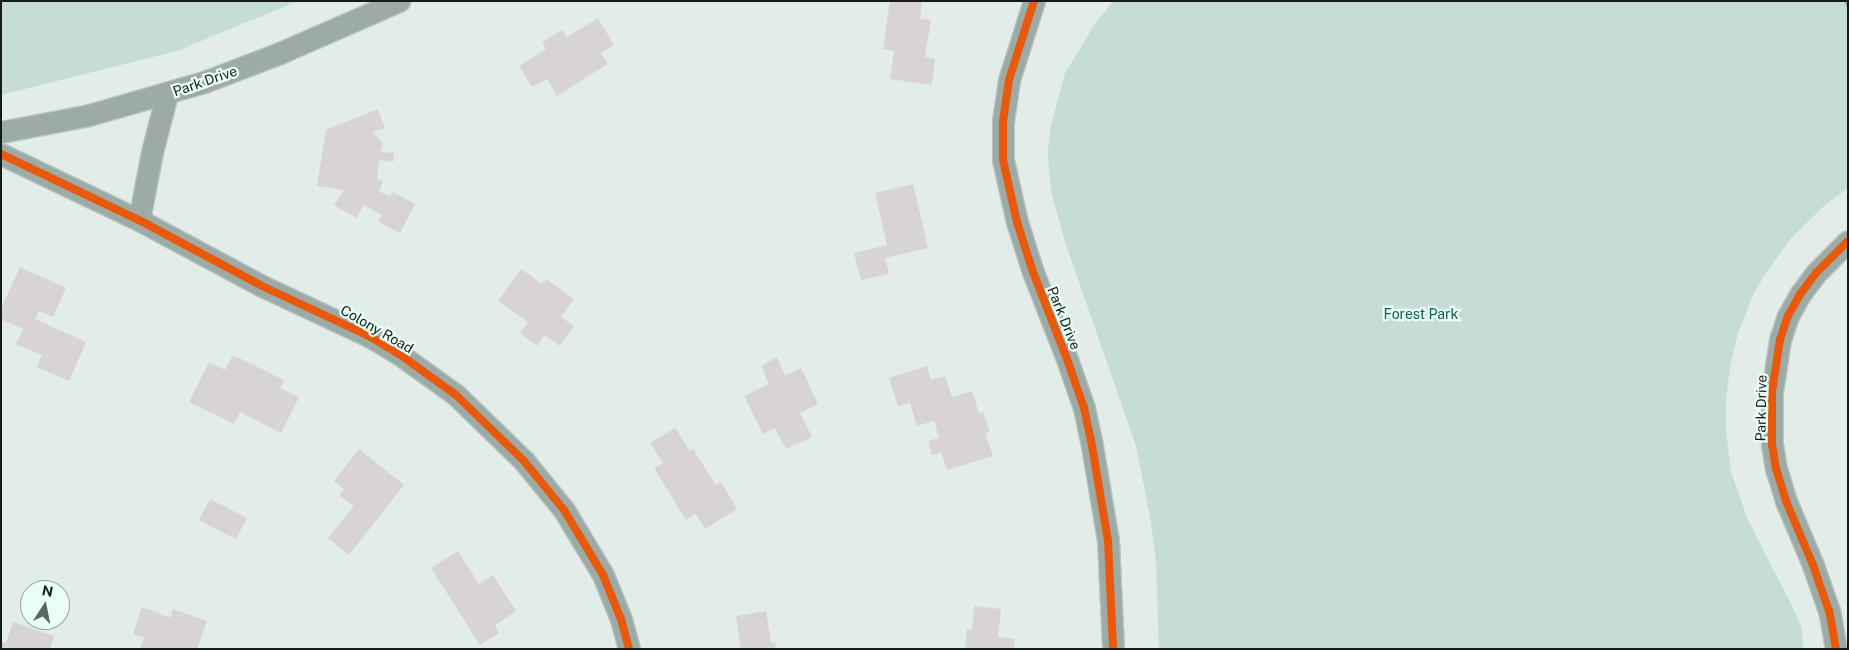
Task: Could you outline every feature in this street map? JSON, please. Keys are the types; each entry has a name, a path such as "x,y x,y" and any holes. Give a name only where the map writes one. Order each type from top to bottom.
{"street":[{"name":"Park Drive","path":"1,132 89,115 167,94 280,53 399,1"},
{"name":"Park Drive","path":"1034,1 1009,80 1003,121 1003,160 1025,247 1072,371 1091,440 1108,541 1112,649"},
{"path":"139,220 152,152 167,94"},
{"name":"Colony Road","path":"1,154 139,220 260,285 369,336 399,354 456,395 524,462 564,510 603,575 621,619 629,649"},
{"name":"Park Drive","path":"1836,649 1828,611 1786,501 1776,468 1772,444 1772,392 1780,340 1788,316 1800,294 1816,273 1848,242"}],"path":[{"path":"1846,1 1848,6"}],"green space":[{"path":"1,1 298,1 177,51 1,95"},
{"name":"Forest Park","path":"1113,1 1848,1 1848,188 1825,205 1791,238 1754,293 1738,333 1730,367 1726,400 1726,431 1731,472 1748,520 1802,629 1803,649 1159,649 1156,562 1151,522 1136,446 1065,242 1052,195 1049,172 1048,150 1051,125 1065,73 1095,24"}],"building":[{"path":"890,1 922,1 920,19 931,20 925,57 935,59 932,85 890,79 894,51 883,49"},
{"path":"598,18 614,45 601,53 608,64 557,96 547,79 532,87 519,66 546,49 542,42 562,30 567,37"},
{"path":"378,109 385,128 372,132 383,142 381,152 394,153 393,162 379,160 377,179 383,182 379,191 390,197 393,192 415,204 400,233 378,222 382,215 364,205 356,218 334,205 344,190 317,186 326,130"},
{"path":"913,184 928,248 885,258 889,274 861,280 854,253 887,245 875,193"},
{"path":"20,267 66,288 53,317 39,311 35,319 86,342 69,381 37,367 42,355 16,344 23,329 1,319 1,309"},
{"path":"521,269 542,284 546,279 574,299 561,317 574,326 560,346 545,335 537,346 520,333 528,322 498,301"},
{"path":"233,355 284,380 280,388 299,397 281,433 240,412 234,424 189,402 209,362 225,370"},
{"path":"777,357 785,376 801,368 818,404 800,413 812,437 786,449 775,428 763,434 744,396 769,384 761,366"},
{"path":"927,366 931,380 945,376 952,397 972,391 979,413 983,412 990,432 985,433 993,456 947,470 941,452 932,455 928,441 939,438 934,421 917,426 910,403 898,406 889,378"},
{"path":"675,428 690,451 693,449 716,485 721,482 737,509 705,529 696,514 686,520 654,468 663,463 650,443"},
{"path":"359,449 404,485 349,555 328,538 354,506 339,495 344,489 334,481"},
{"path":"210,499 247,518 236,539 199,520"},
{"path":"458,551 479,584 493,575 516,611 495,625 499,633 480,645 431,568"},
{"path":"974,606 1001,609 998,637 1015,639 1014,649 965,649 967,629 972,630"},
{"path":"142,607 170,618 173,609 207,621 197,649 140,649 144,638 133,634"},
{"path":"766,611 771,643 775,642 776,649 741,649 736,616"},
{"path":"13,622 20,624 20,630 36,630 54,636 50,649 1,649 1,642 6,643"}],"cycle path":[{"path":"1034,1 1009,80 1003,121 1003,160 1017,222 1033,272 1084,408 1108,541 1113,649"},
{"path":"1,154 139,220 260,285 369,336 399,354 456,395 524,461 564,510 603,575 621,619 629,649"},
{"path":"1836,649 1829,611 1813,565 1786,501 1776,469 1772,444 1772,392 1780,340 1788,316 1801,293 1816,273 1848,241"}]}
